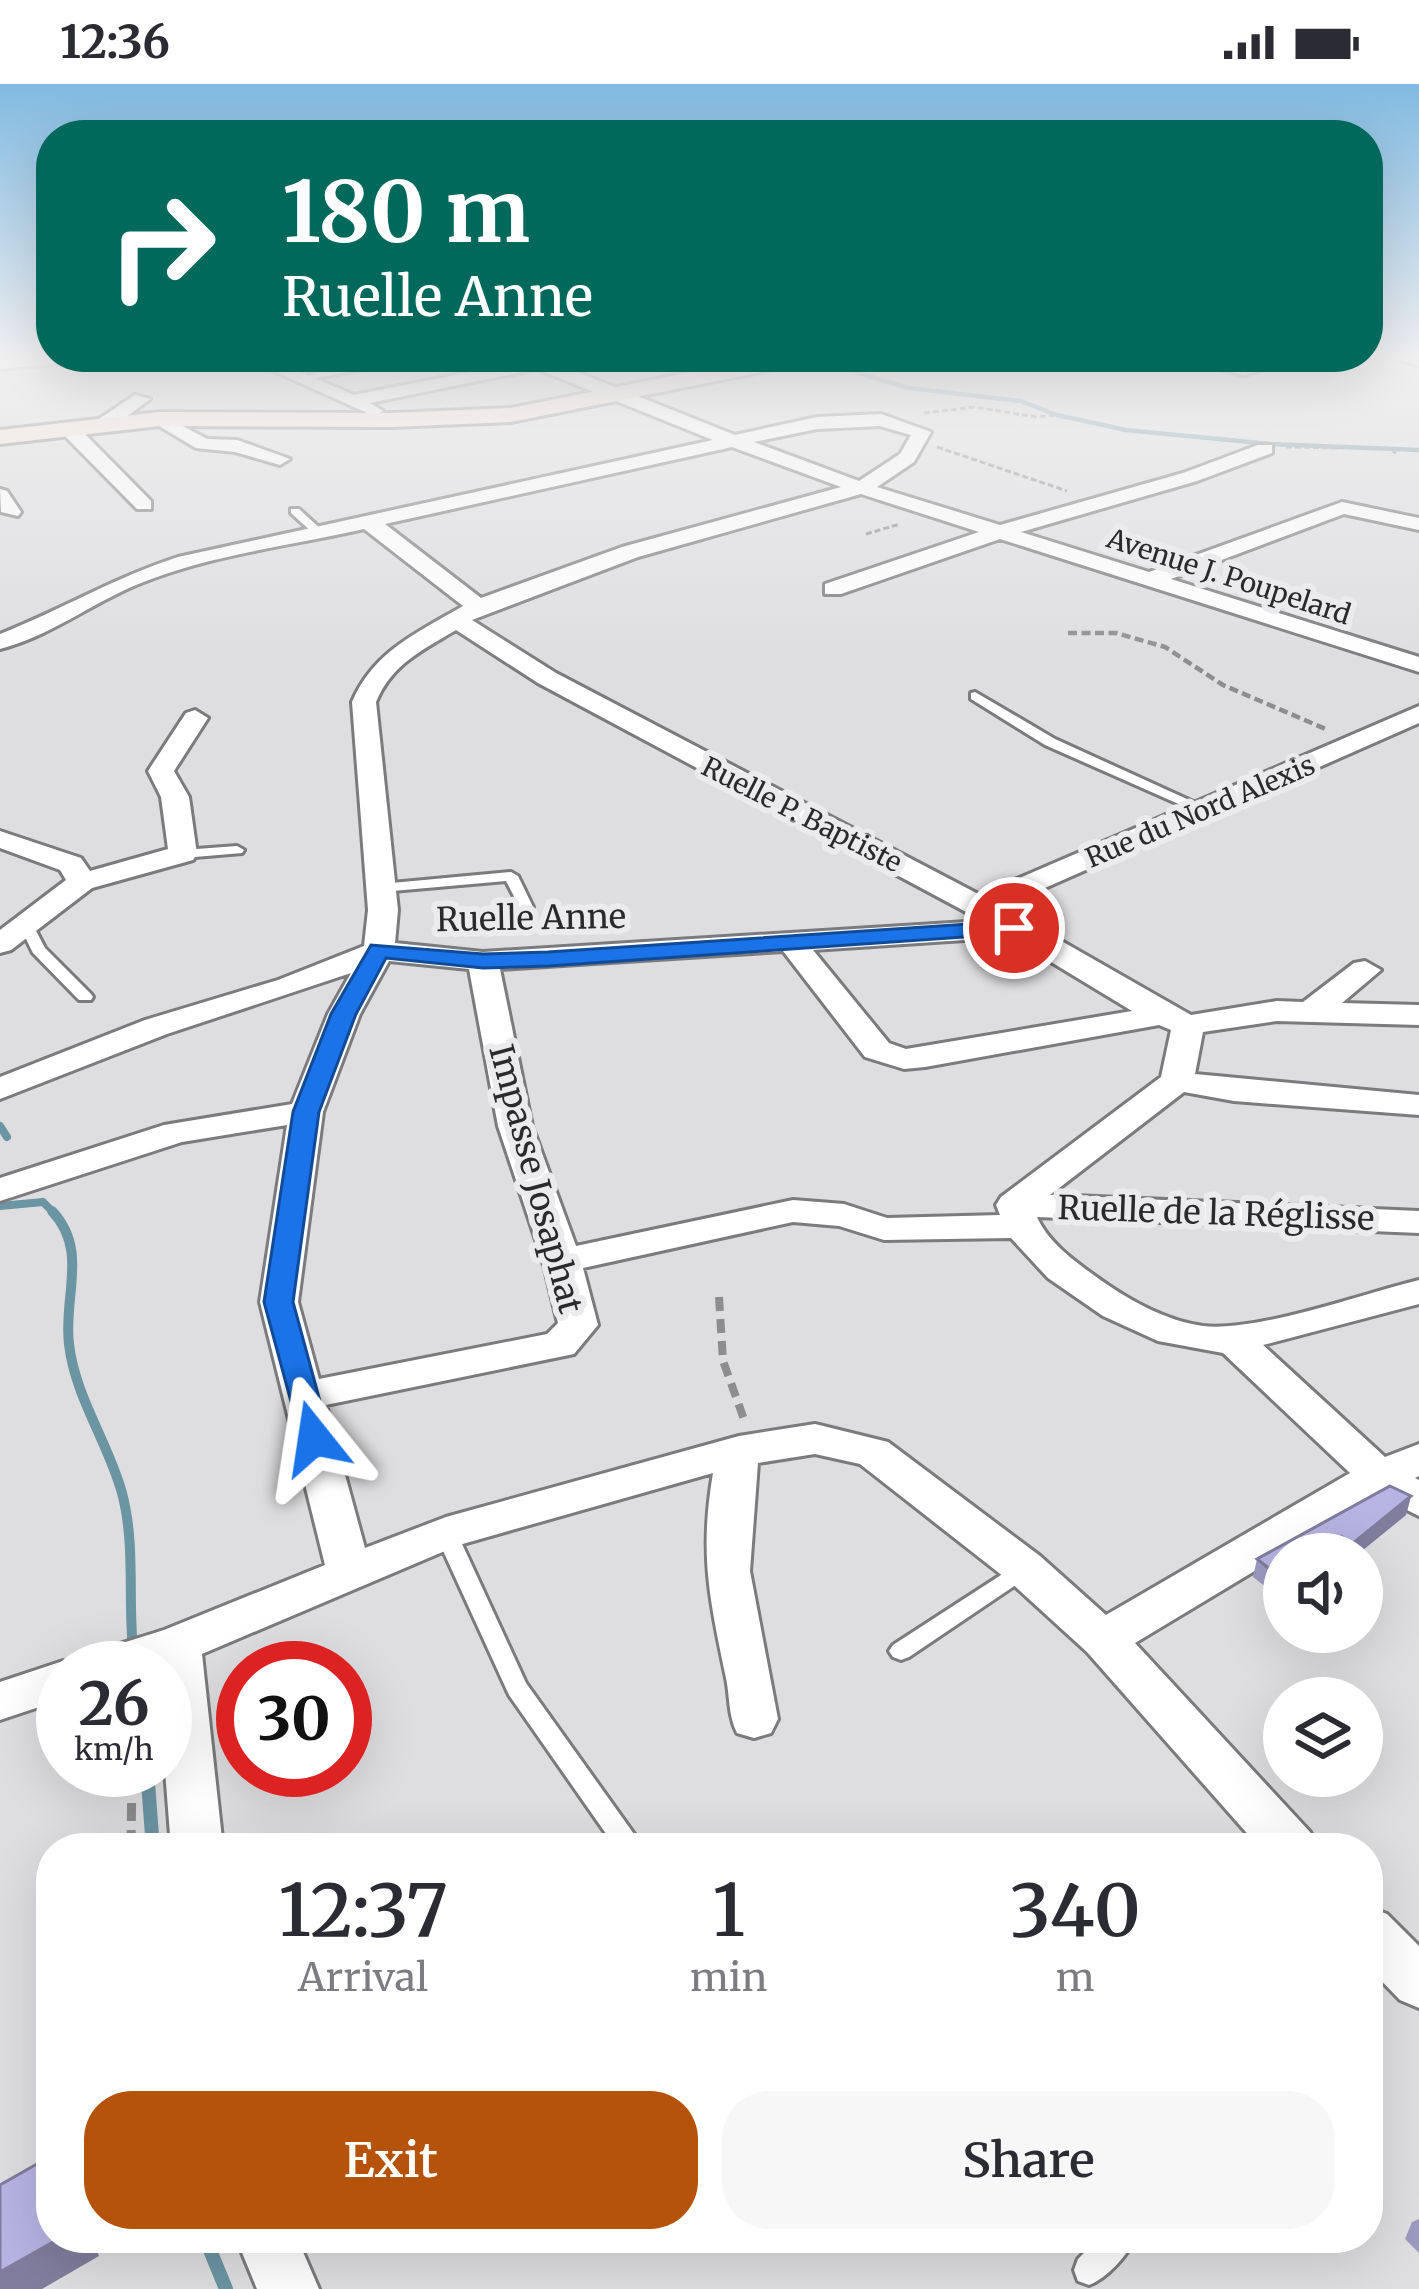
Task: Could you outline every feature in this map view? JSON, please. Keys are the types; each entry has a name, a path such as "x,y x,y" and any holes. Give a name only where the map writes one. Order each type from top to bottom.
{"street":[{"path":"98,458 144,505"},
{"path":"0,642 62,618 127,581 186,562 657,458"},
{"name":"Avenue J. Poupelard","path":"778,458 1419,665"},
{"path":"350,1572 279,1302 306,1112 344,1014 379,950 381,888 364,702 375,676 394,657 468,614 631,552 861,488 908,458"},
{"path":"833,589 1241,458"},
{"path":"1151,579 1342,508 1419,524"},
{"name":"Ruelle P. Baptiste","path":"370,524 468,614 664,742 979,906 1166,1014"},
{"name":"Rue du Nord Alexis","path":"979,906 1419,714"},
{"path":"0,944 82,882 183,854 175,797 161,771 195,718"},
{"path":"2,840 41,849 71,864 82,882"},
{"name":"Ruelle Anne","path":"0,1089 156,1027 289,987 379,950 483,961 1014,928"},
{"path":"790,942 877,1050 889,1057 925,1057 1166,1014 1419,1015"},
{"name":"Impasse Josaphat","path":"303,1396 560,1346 578,1325 562,1261 515,1126 483,961"},
{"path":"1312,1011 1365,970"},
{"path":"1166,1014 1177,1081"},
{"path":"1419,1106 1234,1091 1177,1081 1016,1215 1064,1272 1127,1313 1197,1339 1233,1340 1419,1292"},
{"path":"0,1190 176,1132 306,1112"},
{"name":"Ruelle de la Réglisse","path":"562,1261 794,1211 844,1215 884,1229 1016,1215 1419,1222"},
{"path":"1233,1340 1399,1468 1419,1500"},
{"path":"176,1641 446,1533 747,1449 815,1439 873,1452 1024,1568 1103,1639 1278,1833"},
{"path":"747,1449 730,1490 732,1609 754,1679 754,1719"},
{"path":"1103,1639 1399,1468"},
{"path":"0,1700 36,1689"},
{"path":"181,1797 192,1833"},
{"path":"1383,1946 1419,1983"},
{"path":"272,2253 288,2289"}],"lane":[{"path":"295,511 319,532"},
{"path":"975,696 1050,742 1204,810"},
{"path":"183,854 237,850"},
{"path":"381,888 511,876 526,907"},
{"path":"26,926 38,950 85,997"},
{"path":"446,1533 517,1688 620,1833"},
{"path":"901,1652 1024,1568"},
{"path":"1089,2270 1105,2253"}],"path":[{"path":"975,458 1098,502"},
{"path":"1068,633 1100,628 1156,646 1193,661 1218,682 1262,704 1359,742"},
{"path":"719,1297 723,1361 747,1449"},
{"path":"131,1797 131,1833"}],"building":[{"path":"1390,1486 1411,1496 1366,1533 1304,1533"},
{"path":"36,2165 36,2252 0,2272 0,2185"}],"waterway":[{"path":"0,1126 7,1137"},
{"path":"0,1206 43,1202 52,1211"},
{"path":"52,1211 55,1214"},
{"path":"52,1211 63,1226 72,1258 68,1326 72,1364 116,1474 126,1514 133,1641"},
{"path":"149,1797 152,1833"},
{"path":"211,2253 226,2289"}],"route":[{"path":"314,1438 279,1302 306,1112 344,1014 379,950 483,961 548,959 1014,928"}]}
